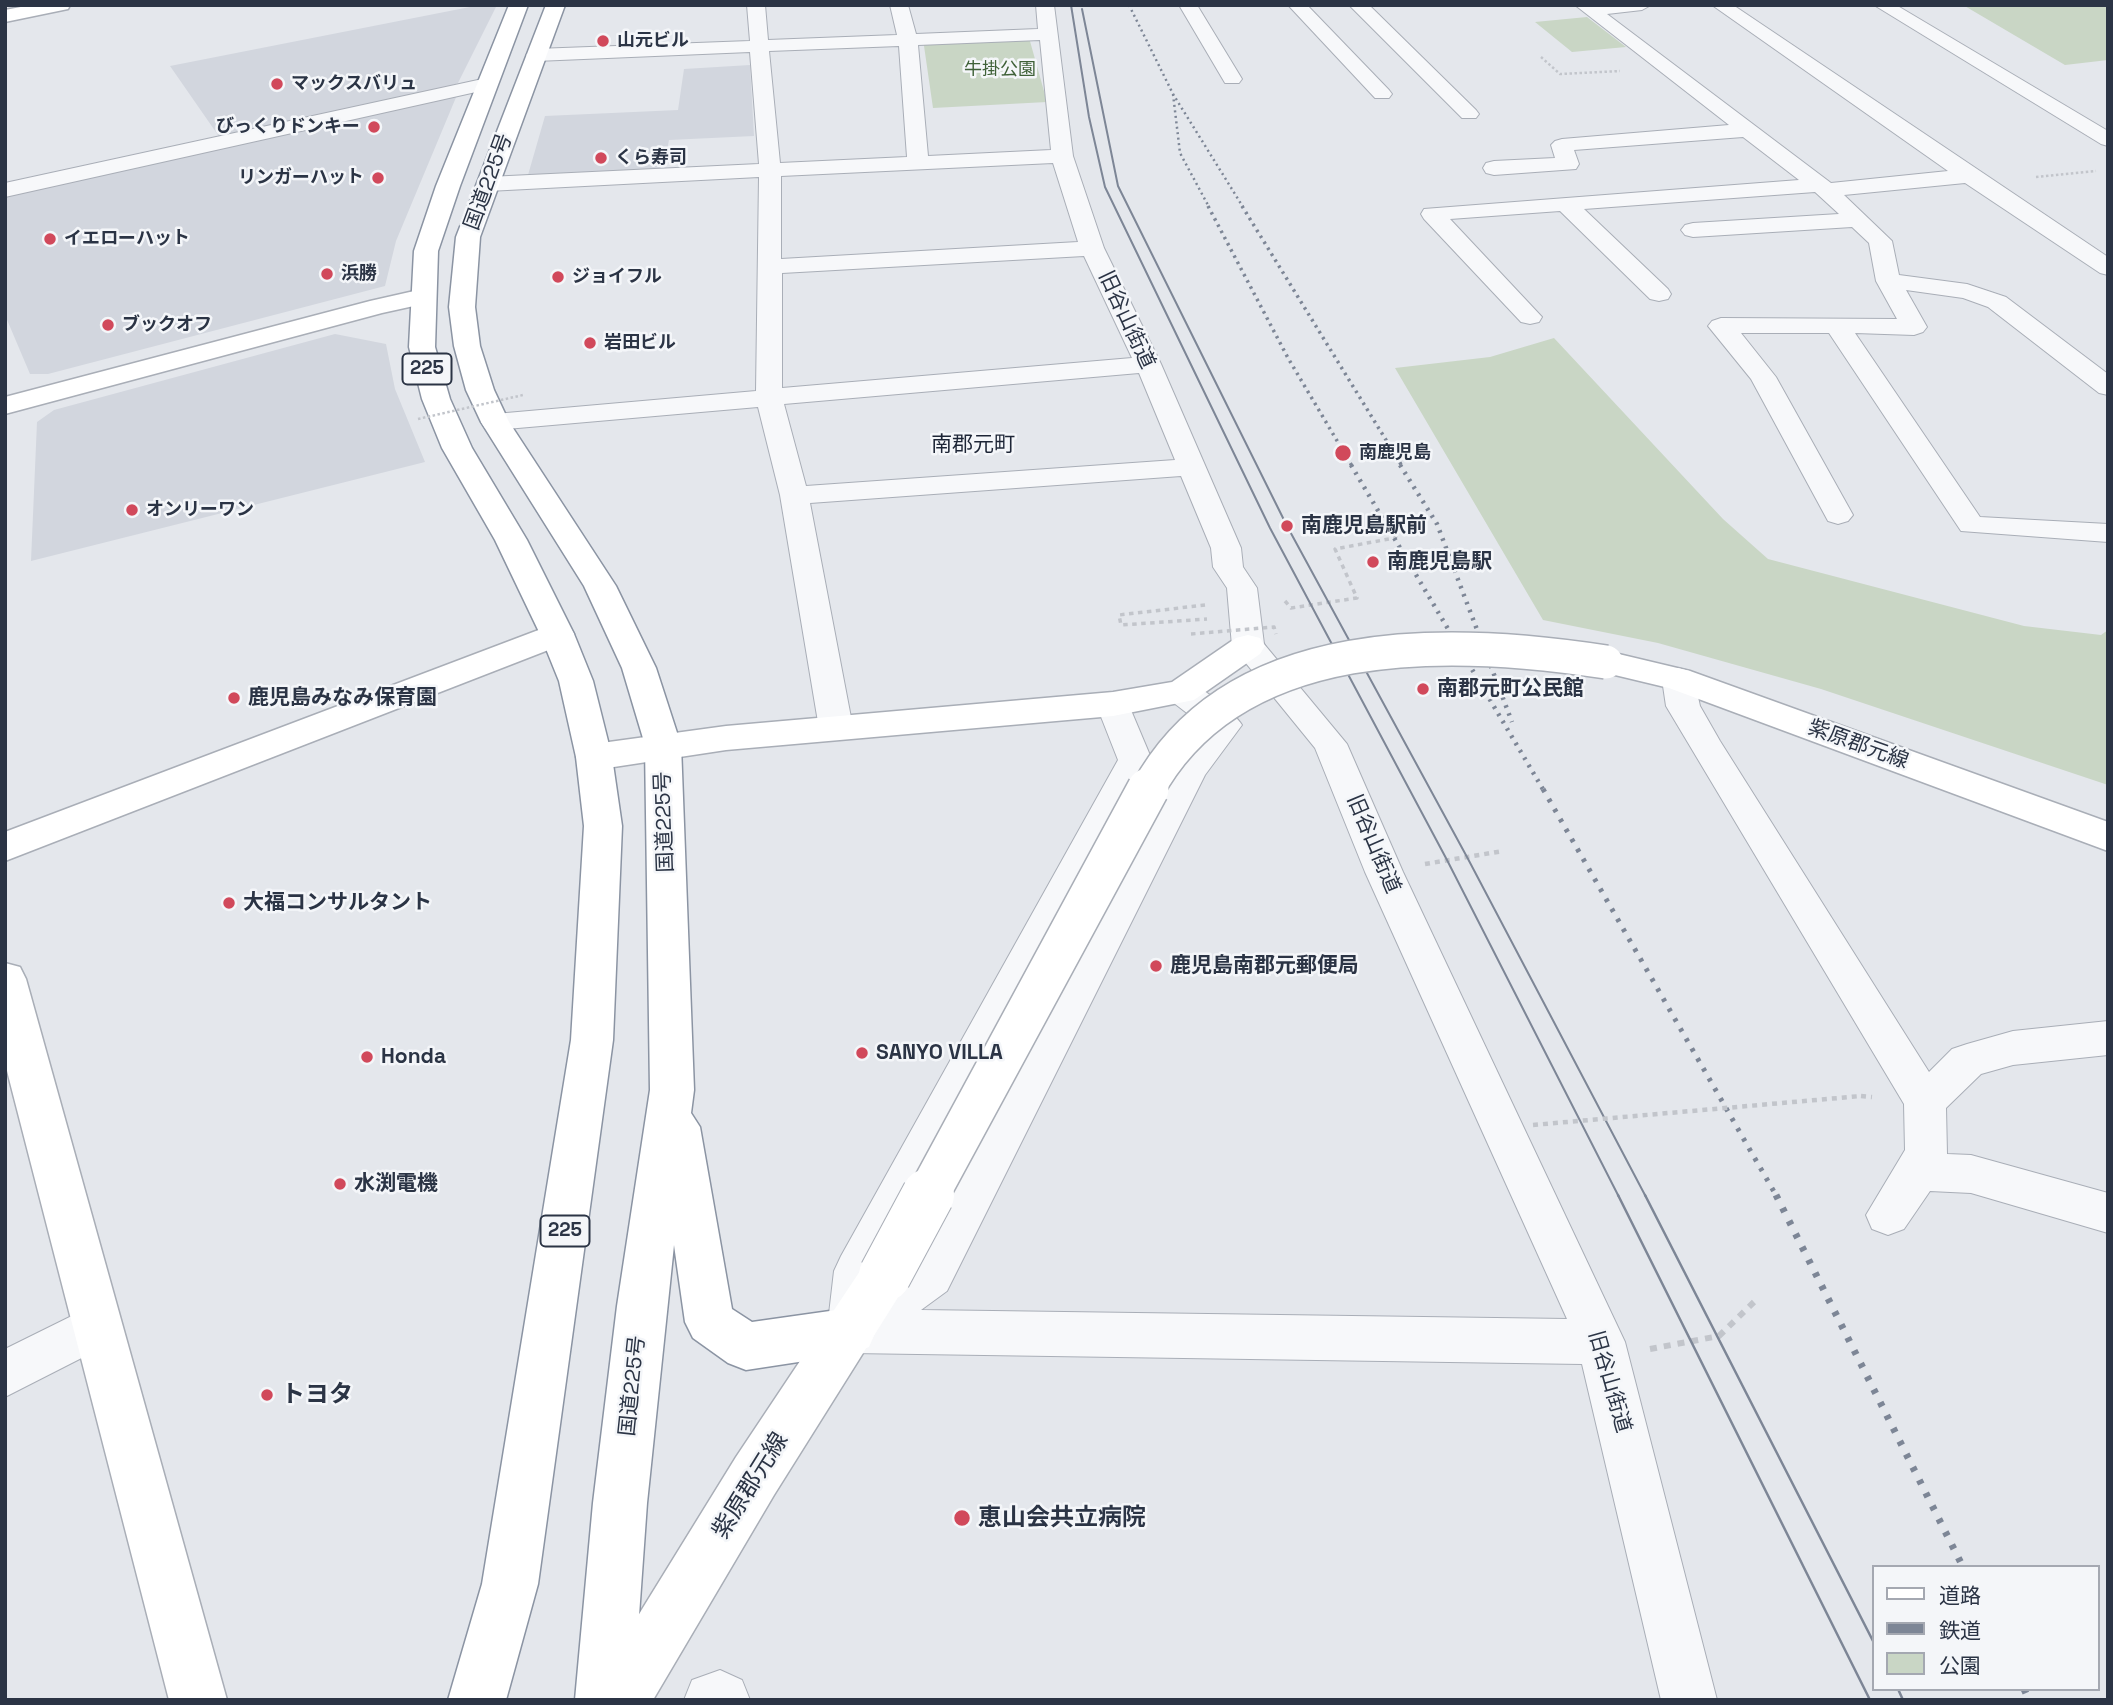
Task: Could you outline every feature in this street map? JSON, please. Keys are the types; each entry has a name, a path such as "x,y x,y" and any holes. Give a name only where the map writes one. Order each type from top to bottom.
{"main road":[{"path":"5,16 61,5"},
{"name":"国道225号","path":"477,1700 509,1584 592,1040 603,826 594,757 576,681 511,540 457,448 436,399 422,347 426,251 519,5"},
{"name":"国道225号","path":"556,5 468,237 463,307 467,346 480,390 495,422 600,586 639,668 663,745 672,1090 641,1306 619,1516 604,1700"},
{"path":"5,407 379,306 423,297"},
{"path":"5,847 557,635"},
{"path":"594,757 663,745 1113,704 1182,692 1263,642"},
{"name":"紫原郡元線","path":"620,1700 755,1476 885,1275 1152,782 1194,730 1220,707 1289,672 1319,664 1404,650 1489,648 1543,652 1678,679 2108,837"},
{"path":"5,979 198,1700"},
{"name":"225","path":"672,1090 710,1322 746,1346 851,1331"}],"street":[{"path":"756,5 770,170 769,397 794,495 836,728"},
{"path":"899,5 908,39 918,163"},
{"name":"旧谷山街道","path":"1045,5 1062,156 1092,248 1148,364 1192,467 1226,548 1228,567 1242,588 1263,642 1330,744 1384,872 1603,1350 1689,1700"},
{"path":"1188,5 1232,79"},
{"path":"1297,5 1382,94"},
{"path":"1358,5 1469,114"},
{"path":"1587,7 1642,5"},
{"path":"1721,5 2108,268"},
{"path":"1883,5 2108,140"},
{"path":"1587,7 1822,187 1880,241 1888,281 1914,327 1721,326 1763,377 1838,515"},
{"path":"536,55 1048,34"},
{"path":"5,190 487,84"},
{"path":"1494,168 1568,164 1562,145 1750,130"},
{"path":"488,184 1062,156"},
{"path":"1530,317 1432,214 1974,179"},
{"path":"1565,204 1659,294"},
{"path":"1693,230 1858,220"},
{"path":"770,267 1092,248"},
{"path":"1888,281 1967,291 1997,302 2108,387"},
{"path":"1837,325 1971,525 2108,533"},
{"path":"495,422 1148,364"},
{"path":"794,495 1192,467"},
{"path":"1678,679 1684,706 1705,745 1925,1102 1927,1150 1919,1171 1888,1215"},
{"path":"851,1331 931,1276 1190,769 1225,725 1182,692"},
{"path":"851,1331 857,1270 1135,760 1113,704"},
{"path":"1007,994 1064,1015"},
{"path":"1925,1102 1967,1061 2013,1048 2108,1038"},
{"path":"1919,1171 1971,1174 2108,1213"},
{"path":"5,1374 96,1326"},
{"path":"851,1331 1603,1350"},
{"path":"712,1700 722,1700"}],"path":[{"path":"1541,57 1560,74 1670,68"},
{"path":"1974,179 2108,169"},
{"path":"418,419 523,395"},
{"path":"1291,608 1357,598 1335,549 1394,538 1406,528"},
{"path":"1206,605 1119,615 1121,625 1208,619"},
{"path":"1191,634 1274,627 1263,642"},
{"path":"1384,872 1503,851"},
{"path":"1533,1125 1861,1096"},
{"path":"1603,1350 1719,1336 1756,1300"}],"shaded area":[{"path":"480,5 497,5 458,83 440,90 220,138 170,66"},
{"path":"750,65 754,136 669,140 663,170 528,175 545,116 678,110 684,69"},
{"path":"457,95 396,241 385,286 48,374 30,374 5,315 5,196"},
{"name":"オンリーワン","path":"335,334 386,344 395,389 425,462 31,561 37,422 54,410"}],"green space":[{"path":"1963,5 2108,5 2108,60 2065,65"},
{"path":"1587,17 1626,47 1572,52 1535,22"},
{"name":"牛掛公園","path":"1028,34 1047,102 933,108 923,39"},
{"path":"1554,338 1723,519 1768,559 2024,626 2101,635 2108,630 2108,785 1821,689 1658,643 1543,620 1395,368 1490,357"}],"tram line":[{"path":"1071,5 1089,117 1105,187 1270,528 1447,860 1619,1197"},
{"path":"1082,9 1118,186 1287,526 1467,857 1646,1197"},
{"path":"1645,1195 1871,1637"},
{"path":"1619,1197 1870,1700"},
{"path":"1899,1691 1903,1700"}],"railway":[{"path":"1129,5 1173,94"},
{"path":"1173,94 1243,207"},
{"path":"1173,94 1180,153 1209,207"},
{"path":"1208,206 1288,358 1352,466"},
{"path":"1242,206 1402,466"},
{"path":"1351,465 1544,791"},
{"path":"1400,465 1437,524 1512,722"},
{"path":"1543,789 1777,1197"},
{"path":"1776,1195 1962,1565"},
{"path":"2025,1691 2029,1700"}],"place":[{"name":"山元ビル","path":"603,41"},
{"name":"マックスバリュ","path":"277,84"},
{"name":"びっくりドンキー","path":"374,127"},
{"name":"くら寿司","path":"601,158"},
{"name":"リンガーハット","path":"378,178"},
{"name":"イエローハット","path":"50,239"},
{"name":"浜勝","path":"327,274"},
{"name":"ジョイフル","path":"558,277"},
{"name":"ブックオフ","path":"108,325"},
{"name":"岩田ビル","path":"590,343"},
{"name":"南鹿児島","path":"1343,453"},
{"name":"オンリーワン","path":"132,510"},
{"name":"南鹿児島駅前","path":"1287,526"},
{"name":"南鹿児島駅","path":"1373,562"},
{"name":"南郡元町公民館","path":"1423,689"},
{"name":"鹿児島みなみ保育園","path":"234,698"},
{"name":"大福コンサルタント","path":"229,903"},
{"name":"鹿児島南郡元郵便局","path":"1156,966"},
{"name":"SANYO VILLA","path":"862,1053"},
{"name":"Honda","path":"367,1057"},
{"name":"水渕電機","path":"340,1184"},
{"name":"トヨタ","path":"267,1395"},
{"name":"恵山会共立病院","path":"962,1518"}],"district":[{"name":"南郡元町","path":"973,445"}]}
